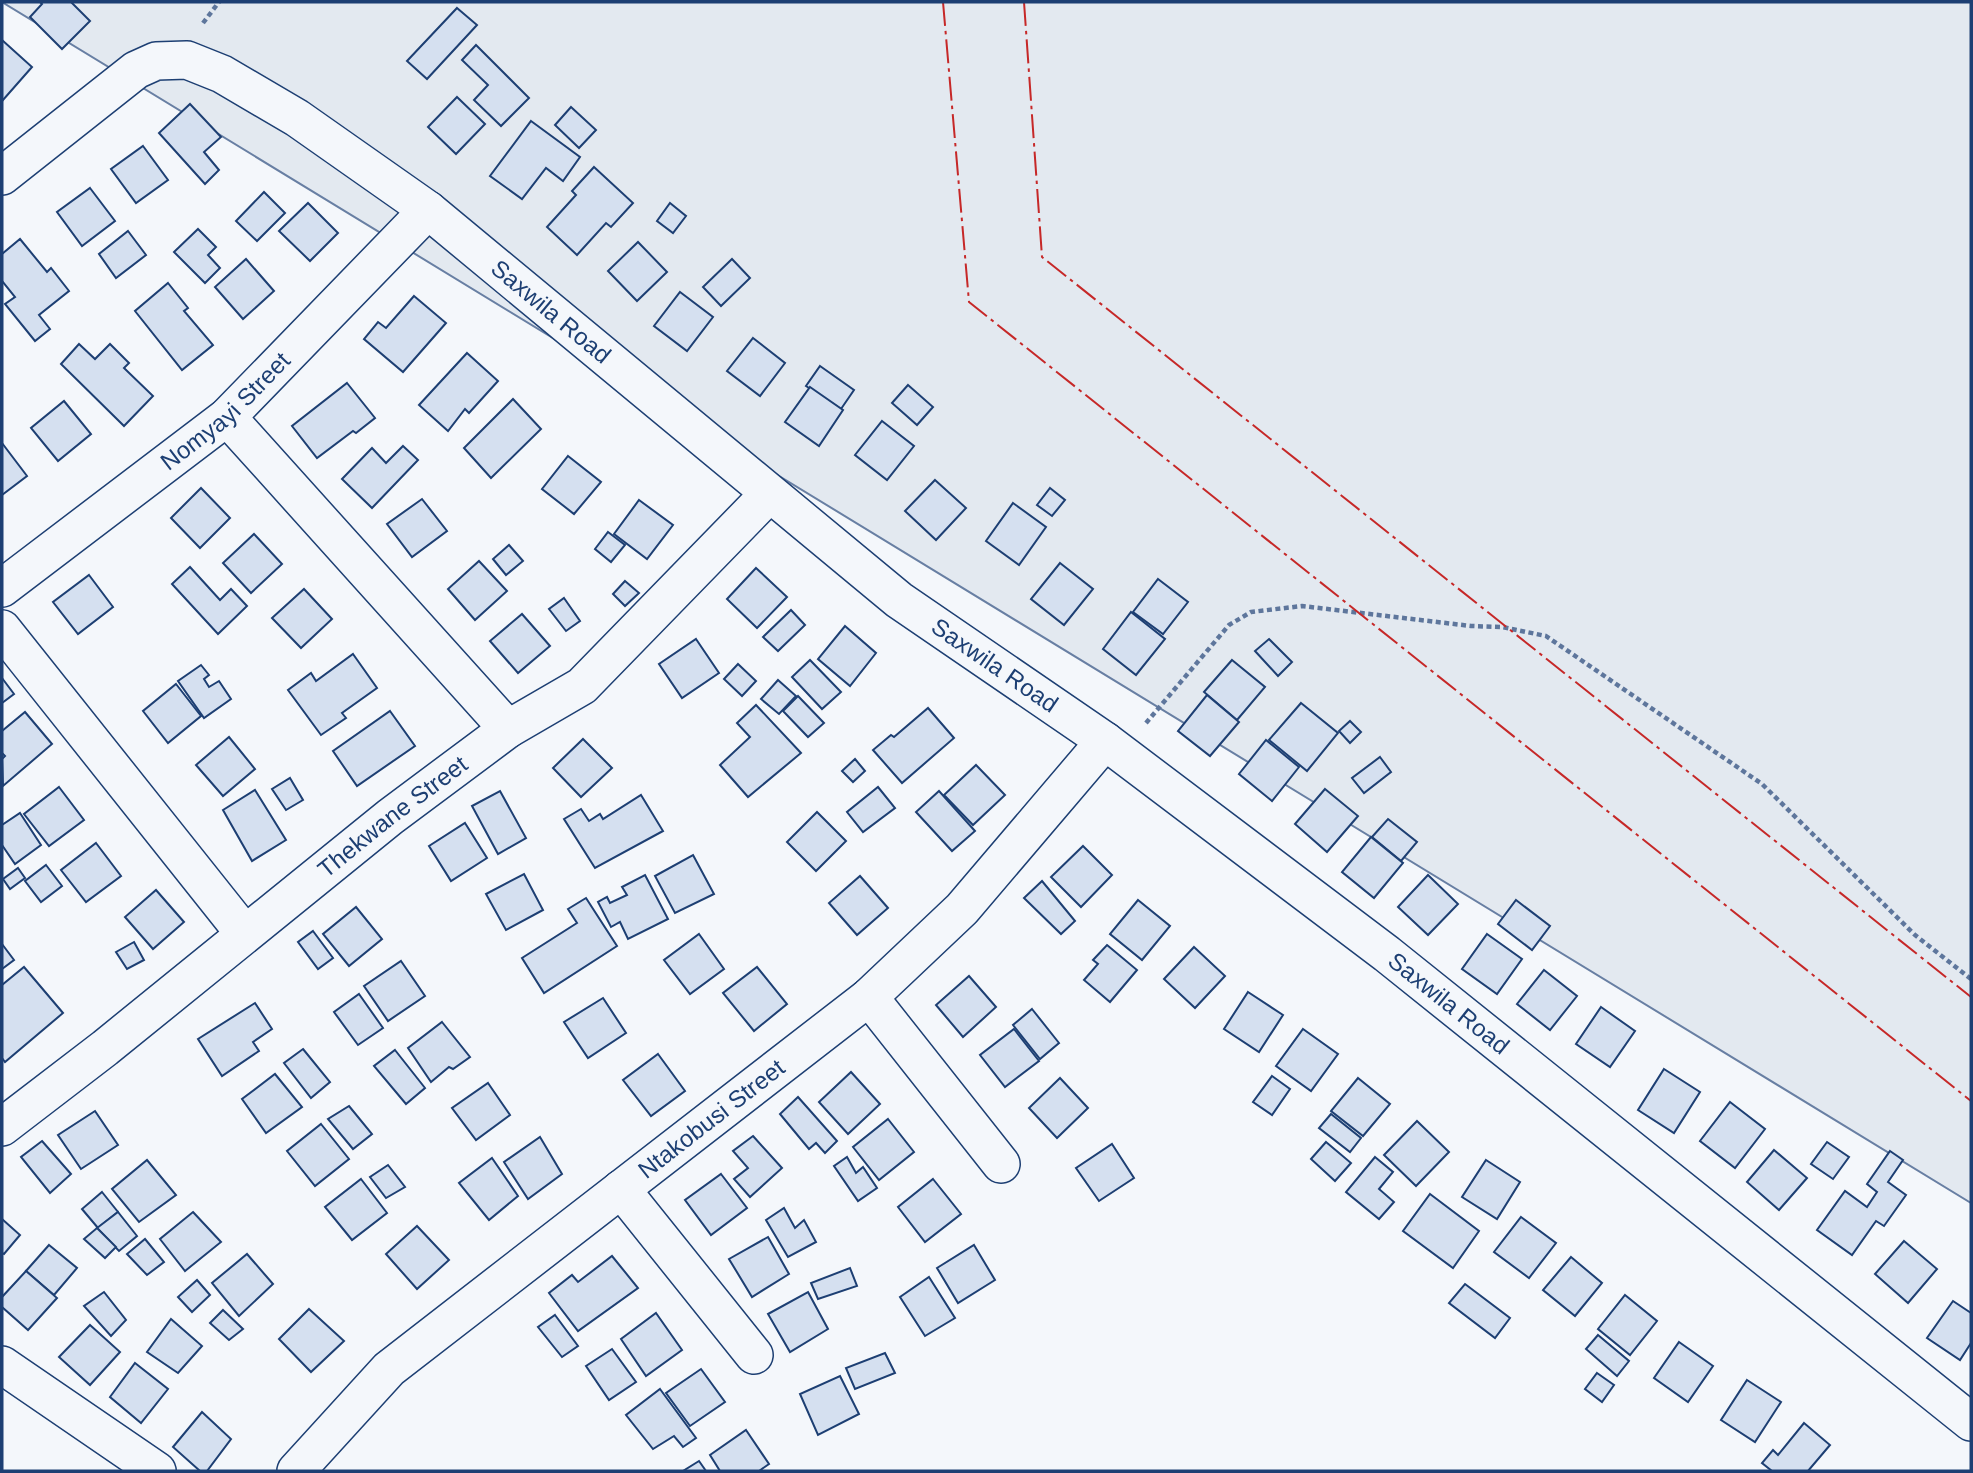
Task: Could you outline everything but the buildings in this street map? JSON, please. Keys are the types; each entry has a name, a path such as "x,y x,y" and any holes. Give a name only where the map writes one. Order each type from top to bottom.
{"street":[{"name":"Saxwila Road","path":"2,176 136,70 156,61 187,60 222,74 298,118 428,210 899,600 1113,748 1387,954 1971,1422"},
{"name":"Nomyayi Street","path":"2,588 227,417 428,210"},
{"path":"227,417 508,729"},
{"name":"Thekwane Street","path":"2,1127 105,1048 244,933 508,729 582,686 769,494"},
{"path":"2,629 244,933"},
{"name":"Ntakobusi Street","path":"296,1471 389,1369 869,996 962,909 1113,748"},
{"path":"869,996 1001,1164"},
{"path":"621,1189 754,1355"},
{"path":"2,1365 157,1471"}],"path":[{"path":"1113,748 1221,634 1251,612 1302,607 1502,627 1546,636 1762,785 1915,935 1971,979"}],"shaded area":[{"path":"2,2 1971,2 1971,1203"}],"power":[{"path":"943,2 969,302 1971,1101"},
{"path":"1024,2 1042,257 1971,997"}]}
